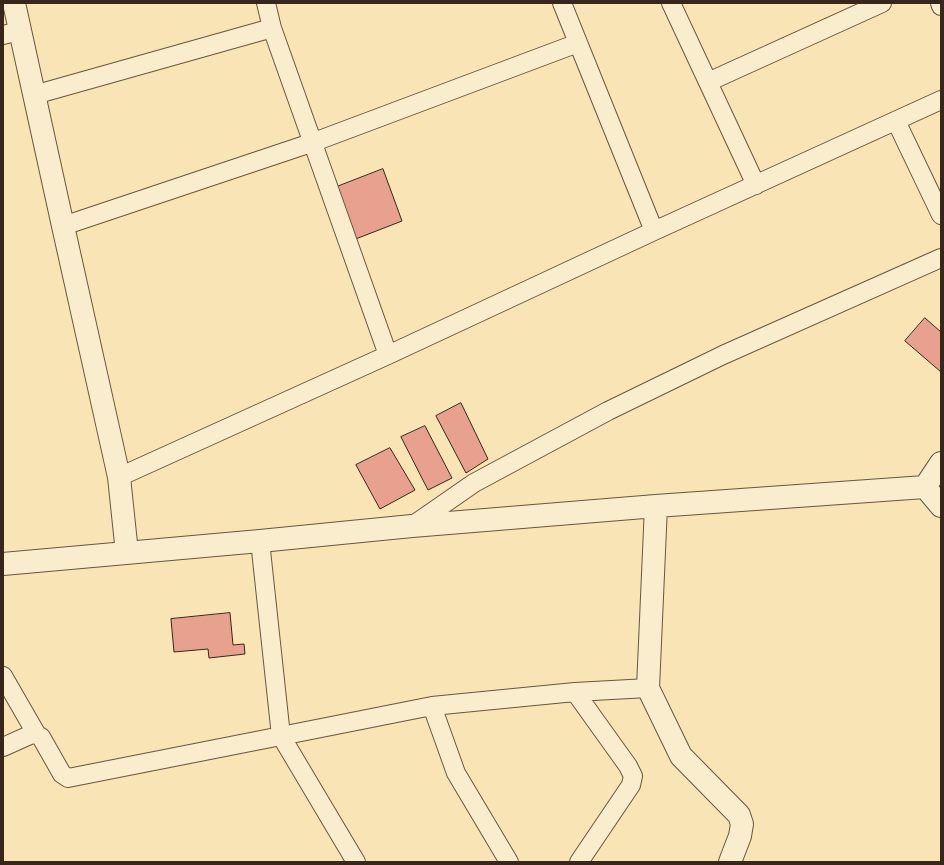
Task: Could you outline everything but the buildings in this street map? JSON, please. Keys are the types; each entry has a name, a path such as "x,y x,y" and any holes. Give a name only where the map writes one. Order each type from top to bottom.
{"street":[{"path":"14,3 12,33 34,95 119,477 127,553"},
{"path":"266,3 272,28 314,142 388,355"},
{"path":"562,3 654,231"},
{"path":"671,3 756,185"},
{"path":"708,82 882,3"},
{"path":"34,95 272,28"},
{"path":"63,226 314,142 578,42"},
{"path":"119,477 388,355 654,231 941,100"},
{"path":"896,121 941,214"},
{"path":"412,526 474,483 608,411 723,355 941,258"},
{"path":"925,487 941,463"},
{"path":"925,487 941,506"},
{"path":"3,564 412,526 656,506 925,487"},
{"path":"656,506 648,688 681,756 739,815 742,824 740,836 730,862"},
{"path":"260,541 280,736 356,862"},
{"path":"3,676 37,735 41,737 62,774 68,778 432,706 575,692 648,688"},
{"path":"575,692 628,766 632,776 631,785 579,862"},
{"path":"432,706 456,773 509,862"},
{"path":"3,747 32,734 37,735"}]}
